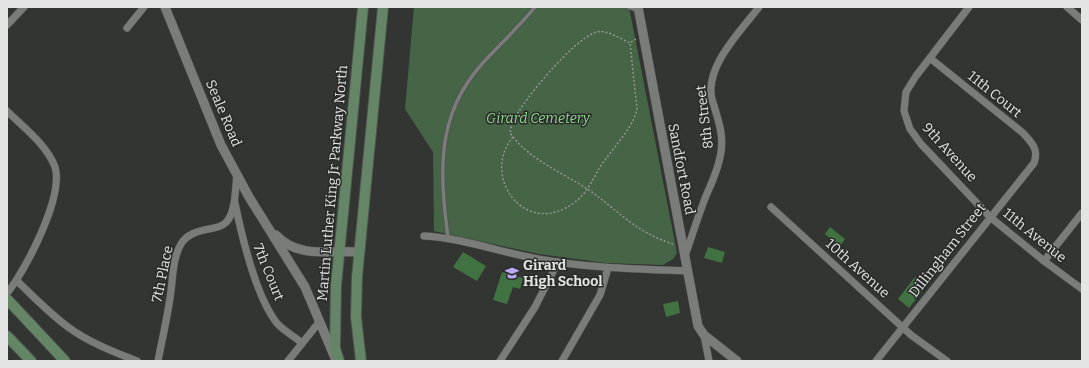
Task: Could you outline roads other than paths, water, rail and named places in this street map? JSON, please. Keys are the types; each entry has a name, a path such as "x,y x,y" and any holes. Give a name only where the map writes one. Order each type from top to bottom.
{"main road":[{"name":"Martin Luther King Jr Parkway North","path":"338,361 336,348 335,311 363,7"},
{"path":"361,361 356,316 359,252 383,7"},
{"path":"7,299 64,361"},
{"path":"7,336 31,361"}],"street":[{"path":"7,25 24,7"},
{"path":"128,28 144,7"},
{"name":"Seale Road","path":"165,7 207,111 237,175 266,226 305,287 338,361"},
{"name":"8th Street","path":"684,252 717,171 721,152 721,134 718,116 712,98 711,81 716,64 759,7"},
{"name":"9th Avenue","path":"969,7 906,92 904,111 910,129 921,144 990,217"},
{"path":"1068,7 1082,20"},
{"name":"Sandfort Road","path":"638,9 694,309 698,326 704,335"},
{"name":"11th Court","path":"930,58 1023,133 1034,146 1037,154"},
{"path":"7,111 33,137 50,158 54,165 57,184 53,201 17,281 7,293"},
{"name":"Dillingham Street","path":"876,361 1034,163 1037,154"},
{"name":"7th Place","path":"158,361 175,262 180,245 185,238 199,230 223,225 228,221 232,212 237,175"},
{"name":"7th Court","path":"234,197 242,239 260,292 276,322 302,343"},
{"name":"10th Avenue","path":"771,207 911,335 947,361"},
{"path":"1044,261 1082,213"},
{"name":"11th Avenue","path":"990,217 1044,261 1082,289"},
{"name":"Seale Road","path":"266,226 279,239 303,252 312,253 340,250 359,252"},
{"path":"424,236 448,238 509,253 558,262 608,268 687,271"},
{"path":"500,361 535,308 558,262"},
{"path":"562,361 600,295 608,268"},
{"path":"17,281 51,314 69,328 111,350 137,361"},
{"path":"288,361 320,321"},
{"path":"704,335 709,361"},
{"path":"704,335 737,361"}],"lane":[{"path":"448,238 443,165 446,132 452,111 481,65 515,31 535,7"},
{"path":"628,7 638,9"}],"place":[{"name":"Girard High School","path":"512,273"}],"park label":[{"name":"Girard Cemetery","path":"538,118"}]}
